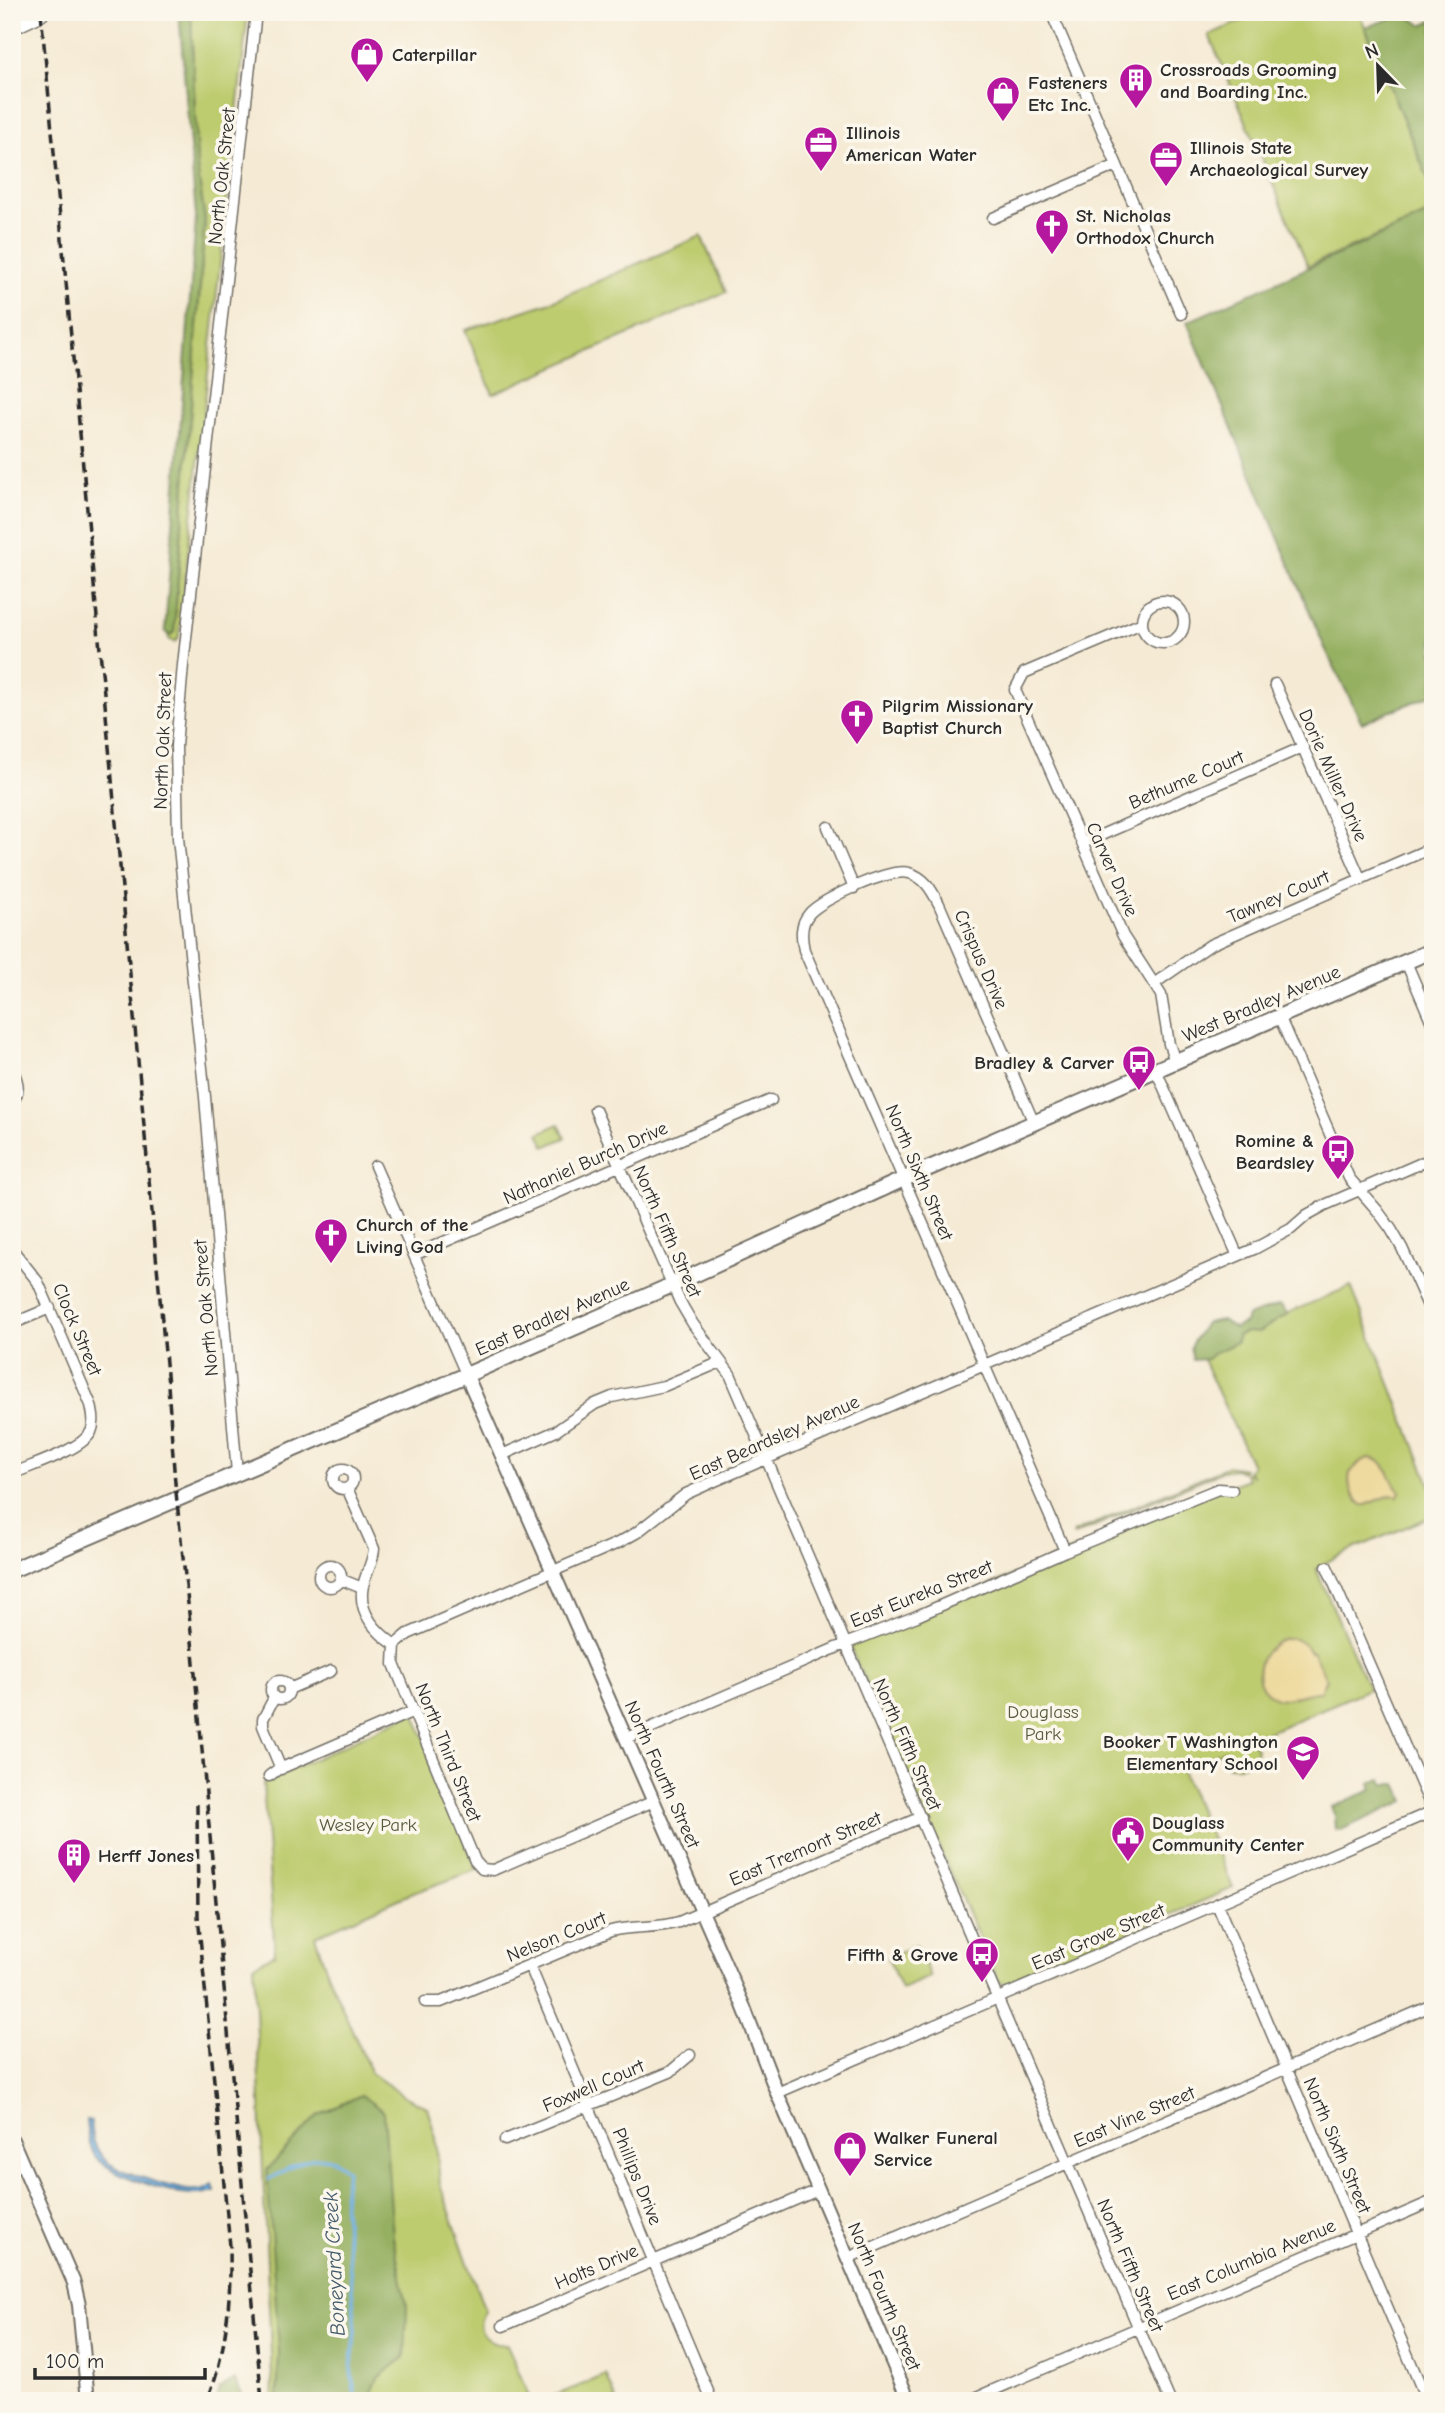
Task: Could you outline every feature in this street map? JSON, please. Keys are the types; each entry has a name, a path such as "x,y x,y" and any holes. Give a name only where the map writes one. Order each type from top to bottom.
{"highway":[{"path":"12,24 40,12"}],"main road":[{"name":"West Bradley Avenue","path":"1105,1091 1433,950"},
{"name":"East Bradley Avenue","path":"12,1570 672,1285 1105,1091"}],"street":[{"name":"North Oak Street","path":"237,1473 198,1018 178,838 176,746 256,12"},
{"path":"1051,12 1181,313"},
{"path":"993,218 1117,165"},
{"path":"1158,601 1166,601 1179,607 1185,621 1181,634 1164,644 1151,640 1143,630 1142,623 1146,609 1158,601"},
{"name":"Carver Drive","path":"1142,623 1024,673 1015,690 1123,936 1155,983 1164,1006 1175,1060"},
{"name":"Dorie Miller Drive","path":"1275,684 1361,880"},
{"name":"Bethume Court","path":"1083,843 1303,747"},
{"path":"828,827 854,888"},
{"name":"Tawney Court","path":"1155,983 1210,945 1422,852"},
{"name":"Crispus Drive","path":"854,888 884,876 906,872 923,880 930,887 1034,1123"},
{"name":"North Sixth Street","path":"854,888 817,906 808,914 801,932 804,950 1065,1551"},
{"path":"1406,962 1433,1025"},
{"path":"1279,1016 1349,1178 1377,1210 1402,1248 1432,1314"},
{"path":"12,1068 19,1092 13,1102"},
{"path":"1156,1070 1237,1254"},
{"name":"Nathaniel Burch Drive","path":"414,1255 771,1100"},
{"name":"North Fifth Street","path":"595,1110 672,1285 693,1324 730,1374 1170,2401"},
{"name":"East Beardsley Avenue","path":"395,1645 408,1634 554,1572 636,1533 686,1494 1273,1240 1325,1205 1433,1158"},
{"name":"North Fourth Street","path":"375,1166 743,2005 777,2093 909,2401"},
{"name":"Clock Street","path":"12,1249 38,1282 94,1417 92,1430 82,1442 12,1474"},
{"path":"12,1324 50,1308"},
{"path":"502,1455 556,1431 595,1404 612,1397 664,1386 720,1362"},
{"path":"347,1488 374,1549 362,1588 364,1610 371,1624 395,1645"},
{"name":"East Eureka Street","path":"627,1738 1065,1551 1218,1489 1232,1490"},
{"path":"1327,1567 1433,1811"},
{"path":"340,1579 362,1588"},
{"name":"North Third Street","path":"395,1645 394,1664 450,1805 475,1861 482,1869 493,1870 506,1865 654,1801"},
{"path":"289,1689 284,1682 275,1682 271,1690 275,1698 280,1700 286,1698 289,1689 331,1671"},
{"path":"275,1698 263,1719 263,1725 281,1769"},
{"path":"268,1776 414,1711"},
{"name":"East Grove Street","path":"777,2093 1433,1811"},
{"name":"East Tremont Street","path":"702,1912 921,1817"},
{"name":"North Sixth Street","path":"1217,1904 1428,2400"},
{"name":"Nelson Court","path":"425,2002 441,2002 611,1931 635,1926 667,1926 702,1912"},
{"name":"Phillips Drive","path":"530,1966 712,2401"},
{"name":"East Vine Street","path":"848,2258 1433,2005"},
{"name":"Foxwell Court","path":"505,2140 670,2072 690,2055"},
{"path":"12,2140 74,2283 79,2305 88,2401"},
{"name":"Holts Drive","path":"503,2326 818,2190"},
{"name":"East Columbia Avenue","path":"968,2401 1433,2201"}],"green space":[{"path":"179,12 191,12 197,166 205,220 174,633 170,635 165,632 196,217"},
{"path":"191,12 248,12 179,635 174,642 167,633 174,633 205,220 197,166"},
{"path":"1262,12 1359,12 1433,191 1433,212 1308,266 1209,35"},
{"path":"1410,17 1422,25 1433,20 1433,191 1365,27 1393,18"},
{"path":"1433,212 1433,694 1362,723 1324,646 1187,322"},
{"path":"701,236 726,292 493,394 465,330 548,303"},
{"path":"559,1124 565,1138 545,1147 539,1133"},
{"name":"Douglass Park","path":"1351,1286 1433,1492 1433,1516 1339,1555 1316,1569 1369,1689 1248,1741 1255,1744 1257,1750 1245,1764 1227,1765 1223,1757 1225,1750 1181,1769 1233,1888 1009,1984 999,1982 849,1645 1201,1496 1248,1479 1245,1474 1247,1472 1253,1477 1248,1470 1252,1465 1199,1351"},
{"path":"1280,1305 1288,1314 1257,1333 1247,1332 1237,1336 1237,1342 1207,1359 1193,1360 1190,1347 1205,1323 1222,1320 1234,1328 1245,1323 1247,1316"},
{"path":"1228,1466 1244,1469 1242,1472 1235,1469 1222,1471 1074,1535 1073,1533"},
{"name":"Wesley Park","path":"414,1712 477,1870 410,1894 315,1936 328,1975 371,2073 404,2096 427,2107 436,2138 440,2184 485,2311 481,2331 493,2343 507,2344 531,2401 273,2401 254,1965 275,1954 263,1783"},
{"path":"1382,1779 1384,1784 1397,1784 1405,1801 1341,1830 1336,1829 1331,1807 1372,1790 1370,1783"},
{"path":"916,1945 930,1977 901,1989 888,1958"},
{"path":"361,2095 384,2112 393,2237 407,2306 405,2357 378,2378 370,2398 375,2401 277,2401 279,2352 267,2170 317,2116"},
{"path":"606,2375 617,2401 542,2401"},
{"path":"235,2380 245,2401 215,2401 219,2389"}],"sand":[{"path":"1368,1458 1375,1459 1384,1466 1400,1491 1398,1496 1391,1495 1366,1505 1362,1505 1355,1498 1349,1482 1350,1473"},
{"path":"1295,1639 1313,1652 1326,1679 1320,1692 1288,1699 1277,1698 1266,1692 1260,1683 1260,1663 1273,1645 1283,1640"}],"water":[{"path":"86,2120 91,2121 96,2148 112,2165 180,2189 198,2190 213,2184 215,2191 197,2194 171,2191 114,2170 96,2157"}],"waterway":[{"name":"Boneyard Creek","path":"269,2179 298,2163 319,2158 338,2163 347,2171 343,2199 356,2331 351,2370 356,2401"}],"railway":[{"path":"41,12 262,2401"},
{"path":"197,1804 198,1916 230,2246 226,2325 219,2363 207,2401"}],"place":[{"name":"Caterpillar","path":"367,84"},
{"name":"Crossroads Grooming and Boarding Inc.","path":"1136,110"},
{"name":"Fasteners Etc Inc.","path":"1003,123"},
{"name":"Illinois American Water","path":"821,173"},
{"name":"Illinois State Archaeological Survey","path":"1166,188"},
{"name":"St. Nicholas Orthodox Church","path":"1052,256"},
{"name":"Pilgrim Missionary Baptist Church","path":"857,746"},
{"name":"Bradley & Carver","path":"1139,1092"},
{"name":"Romine & Beardsley","path":"1338,1181"},
{"name":"Church of the Living God","path":"331,1265"},
{"name":"Booker T Washington Elementary School","path":"1303,1782"},
{"name":"Douglass Community Center","path":"1128,1863"},
{"name":"Herff Jones","path":"74,1885"},
{"name":"Fifth & Grove","path":"982,1984"},
{"name":"Walker Funeral Service","path":"850,2178"}]}
